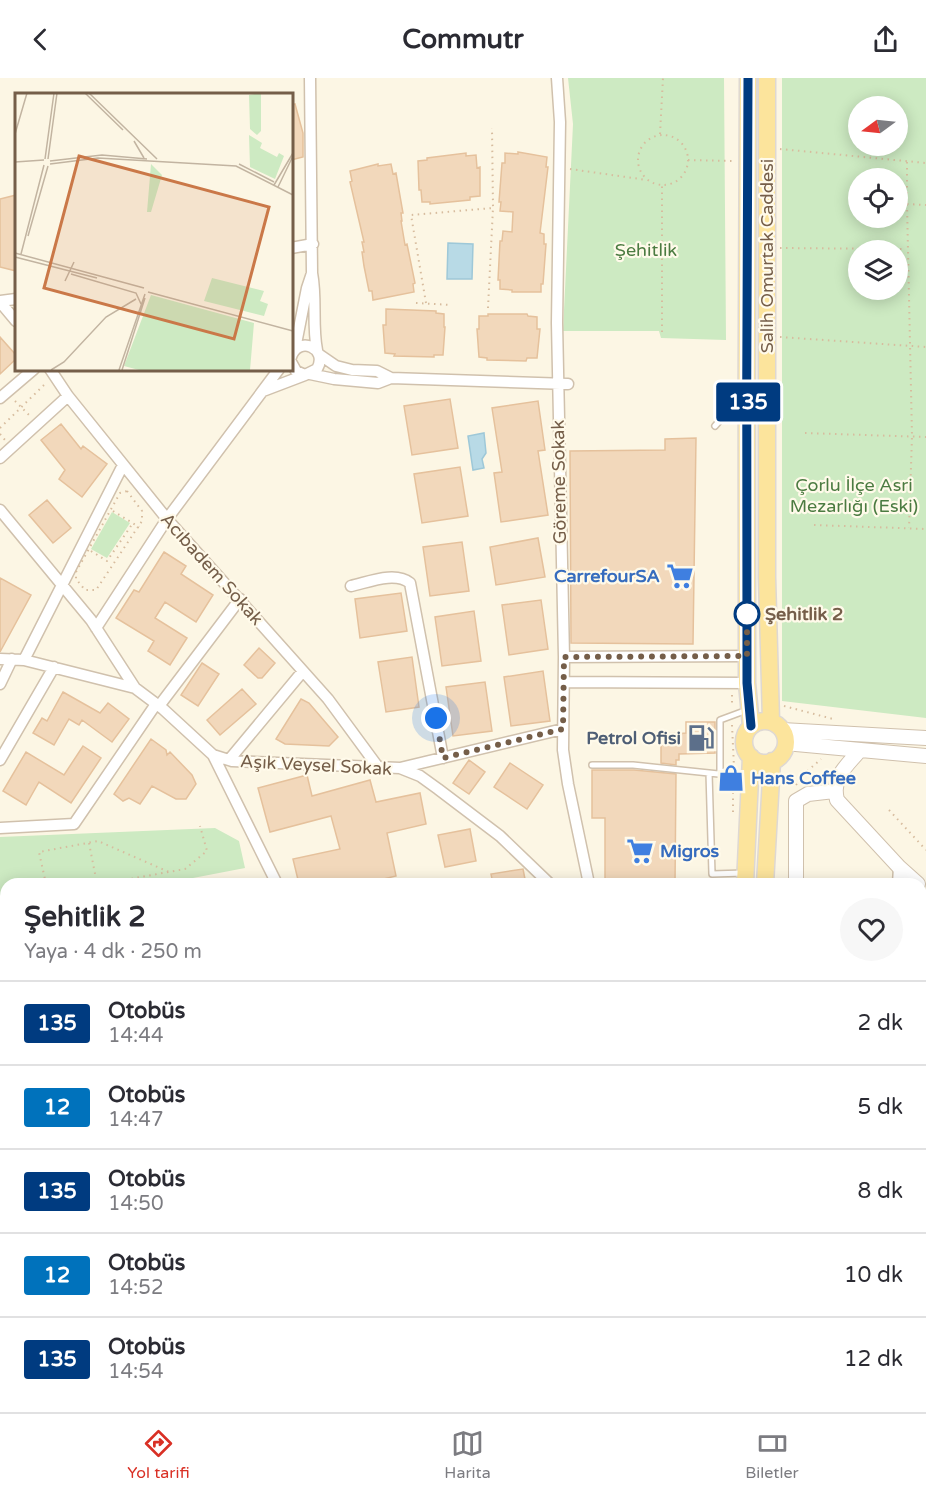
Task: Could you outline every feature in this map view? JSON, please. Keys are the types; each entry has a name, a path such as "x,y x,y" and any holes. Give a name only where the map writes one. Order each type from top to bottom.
{"main road":[{"name":"Salih Omurtak Caddesi","path":"748,78 747,683 751,726"},
{"name":"Salih Omurtak Caddesi","path":"767,78 767,577 779,731"},
{"path":"756,722 779,731 781,755 772,761 763,762 751,757 747,752 744,739 756,722"},
{"path":"745,878 741,776 751,757"},
{"path":"765,878 772,761"}],"street":[{"path":"260,393 307,374 320,365 314,328 315,290 312,273 310,78"},
{"name":"Göreme Sokak","path":"557,78 560,123 563,383 563,750 588,878"},
{"path":"292,249 313,244"},
{"path":"312,273 292,355 296,371 334,379 378,383 391,378 563,383"},
{"path":"15,299 0,302 15,320"},
{"path":"292,355 304,345 309,345 336,366 352,370 377,371 391,378"},
{"path":"96,628 167,519 278,370"},
{"name":"Acıbadem Sokak","path":"52,372 68,396 167,519 328,699 378,767"},
{"path":"0,398 37,373"},
{"path":"0,458 68,396"},
{"path":"24,660 123,465"},
{"path":"0,510 96,628 135,688"},
{"path":"351,586 394,577 410,583 443,758"},
{"path":"0,828 74,824 158,705 240,599"},
{"path":"564,657 747,656"},
{"path":"0,684 6,659"},
{"name":"Aşık Veysel Sokak","path":"6,659 24,660 135,688 158,705 213,755 229,760 400,768 420,776 500,836 544,878"},
{"path":"0,760 54,667"},
{"path":"229,760 303,671"},
{"path":"564,682 747,683"},
{"path":"400,768 563,729"},
{"path":"779,731 926,738"},
{"path":"779,731 860,750 926,756"},
{"path":"860,750 836,779 834,791 837,800 912,878"},
{"path":"213,755 274,878"},
{"path":"796,878 796,801 808,794 834,791"},
{"path":"898,878 899,867"}],"lane":[{"path":"715,426 748,388"},
{"path":"741,776 720,771 720,720 748,709"},
{"path":"592,765 633,765 741,776"},
{"path":"709,773 712,874 745,878"}],"path":[{"path":"660,135 663,78"},
{"path":"488,308 493,208 492,129"},
{"path":"569,170 647,180 662,186 671,184 682,177 688,160 686,150 680,141 671,136 660,135 650,138 639,150 638,166 647,180"},
{"path":"780,148 926,163"},
{"path":"688,160 732,161"},
{"path":"907,162 907,168"},
{"path":"662,186 662,332"},
{"path":"908,204 926,205"},
{"path":"426,303 411,215 493,208"},
{"path":"780,249 848,249"},
{"path":"908,249 912,436 909,528"},
{"path":"416,303 451,305"},
{"path":"780,337 926,346"},
{"path":"0,428 45,383 52,372"},
{"path":"37,373 45,383"},
{"path":"12,397 32,418"},
{"path":"806,434 926,437"},
{"path":"126,491 142,511 142,521 139,527 96,590 85,590 76,579 76,572 120,493 126,491"},
{"path":"111,509 139,527"},
{"path":"88,549 107,561 134,524"},
{"path":"814,525 926,529"},
{"path":"779,705 843,719"},
{"path":"889,810 926,850"},
{"path":"136,878 185,869 207,851 200,826"},
{"path":"45,878 39,852 98,841 169,872"},
{"path":"89,843 96,878"}],"green space":[{"name":"Şehitlik","path":"568,78 724,78 726,340 661,338 659,331 563,331 573,124"},
{"name":"Çorlu İlçe Asri Mezarlığı (Eski)","path":"782,78 926,78 926,718 782,701"},
{"path":"112,512 130,523 107,558 91,549"},
{"path":"215,828 239,841 245,868 193,878 0,878 0,837"}],"water":[{"path":"448,243 473,244 472,279 447,279"},
{"path":"484,433 486,453 482,459 484,468 473,470 468,436"}],"building":[{"path":"295,104 303,133 303,157 292,160 292,105"},
{"path":"518,152 547,157 546,167 548,167 540,233 544,234 544,244 546,244 541,292 512,292 512,290 500,289 500,280 498,280 500,241 502,241 503,231 512,232 513,212 500,211 502,163 505,163 505,153 518,154"},
{"path":"466,153 466,156 476,155 477,168 480,167 480,196 470,197 470,200 430,204 430,202 422,202 421,190 419,190 418,161"},
{"path":"378,164 378,166 391,164 393,174 396,173 403,213 401,213 401,221 405,245 407,244 415,283 413,284 414,292 373,300 364,266 362,242 364,242 350,182 352,181 350,171"},
{"path":"15,195 15,271 0,267 0,199"},
{"path":"386,309 436,311 436,313 444,314 443,355 434,355 434,357 394,356 395,354 385,353 383,325 386,325"},
{"path":"488,314 527,314 537,317 537,329 540,329 537,358 527,358 526,361 487,360 487,358 479,357 477,329 479,329 479,316 488,316"},
{"path":"0,337 15,354 15,360 0,374"},
{"path":"450,399 458,448 412,455 404,406"},
{"path":"538,401 545,450 538,451 548,515 501,522 494,473 502,472 492,408"},
{"path":"61,424 81,449 83,446 107,464 82,497 59,479 65,470 41,440"},
{"path":"696,438 693,644 571,643 570,451 665,450 665,439"},
{"path":"460,467 468,516 422,523 414,474"},
{"path":"47,500 71,528 53,543 29,515"},
{"path":"538,538 545,577 496,585 490,547"},
{"path":"462,542 469,591 430,596 423,547"},
{"path":"164,552 186,566 181,574 213,595 196,622 165,602 155,618 187,638 170,665 148,651 154,641 116,618 134,590 139,592"},
{"path":"0,578 31,595 0,652"},
{"path":"401,593 407,631 360,638 355,599"},
{"path":"541,600 548,649 509,655 502,605"},
{"path":"474,611 481,661 442,666 435,617"},
{"path":"259,648 275,663 262,678 258,678 244,665"},
{"path":"412,657 419,707 386,712 378,662"},
{"path":"202,663 219,674 198,706 181,695"},
{"path":"543,671 550,721 511,726 504,677"},
{"path":"485,682 492,731 453,736 446,687"},
{"path":"242,689 256,704 220,735 207,720"},
{"path":"63,692 100,713 108,703 129,719 112,742 82,720 79,725 69,719 54,745 33,733 42,718 47,721"},
{"path":"301,699 309,703 338,737 329,746 285,744 276,739"},
{"path":"686,722 715,722 715,753 679,754 676,765 661,763 661,734 686,733"},
{"path":"151,739 166,750 167,755 170,752 192,775 196,784 186,799 176,799 152,786 140,804 129,798 123,801 114,794"},
{"path":"83,746 101,758 71,803 39,782 26,805 3,791 26,752 64,775"},
{"path":"469,760 485,772 469,794 453,783"},
{"path":"510,763 543,785 527,809 494,787"},
{"name":"Migros","path":"592,770 634,770 676,774 675,878 605,878 605,818 592,818"},
{"path":"307,775 312,796 370,780 376,802 420,793 426,824 387,833 396,876 388,878 298,878 293,859 340,849 331,816 270,832 258,788"},
{"path":"470,829 476,861 445,867 438,835"},
{"path":"523,869 525,878 492,878 491,874"}],"bus line":[{"name":"135","path":"748,78 747,683 751,726"}],"place":[{"name":"CarrefourSA","path":"680,576"},
{"name":"Şehitlik 2","path":"747,614"},
{"name":"Petrol Ofisi","path":"701,738"},
{"name":"Hans Coffee","path":"731,778"},
{"name":"Migros","path":"640,851"}],"route":[{"path":"436,718 443,758 563,729 564,657 747,656 747,614"}]}
